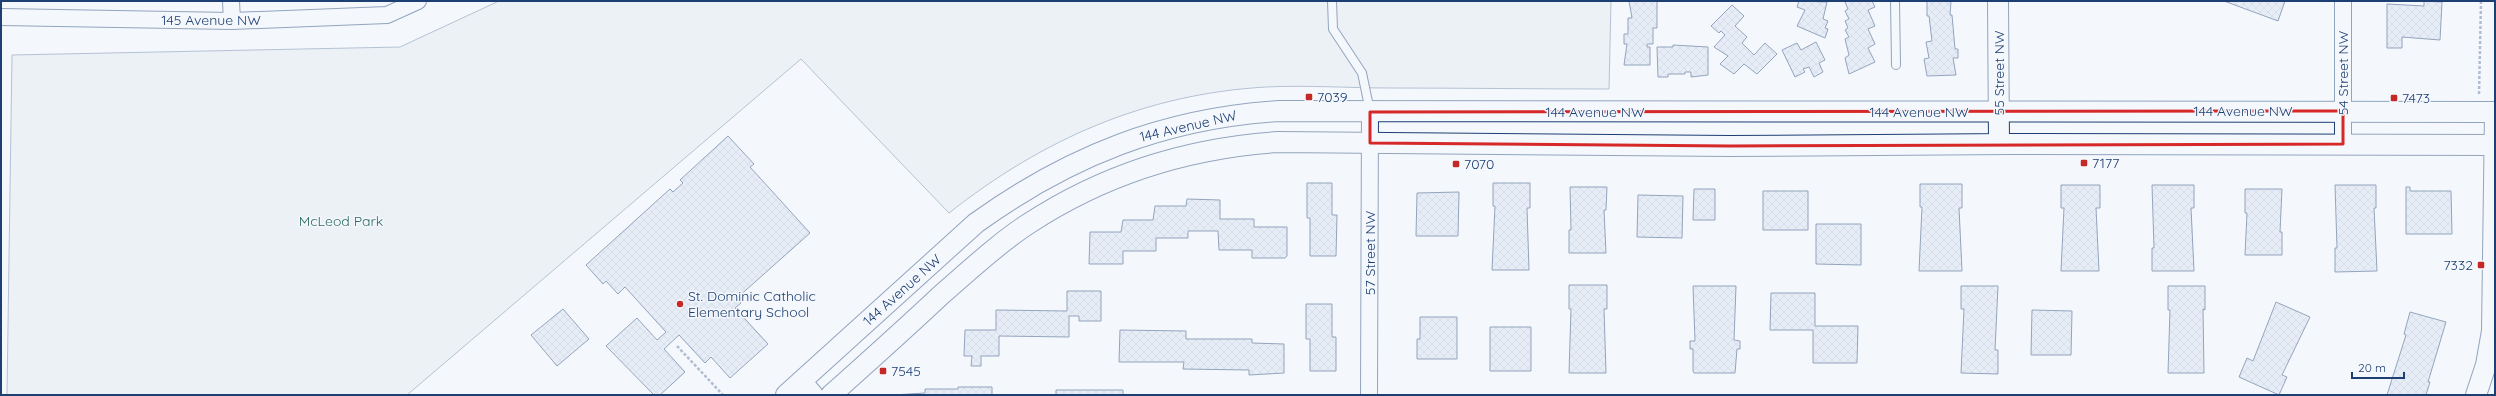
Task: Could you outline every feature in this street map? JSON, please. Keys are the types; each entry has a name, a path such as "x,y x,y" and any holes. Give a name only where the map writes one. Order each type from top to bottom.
{"street":[{"path":"231,1 232,21"},
{"name":"145 Avenue NW","path":"1,17 232,21 387,15 418,1"},
{"name":"55 Street NW","path":"1998,1 1999,144"},
{"name":"54 Street NW","path":"2343,1 2343,144"},
{"name":"144 Avenue NW","path":"786,395 807,388 976,223 1052,173 1110,146 1163,129 1212,118 1280,111 2495,112"},
{"name":"57 Street NW","path":"1369,395 1370,112"},
{"path":"2476,395 2490,365 2493,308 2495,112"},
{"name":"144 Avenue NW","path":"831,395 1004,242 1032,221 1097,185 1150,164 1223,147 1278,142 1730,146 2343,144 2495,146"}],"lane":[{"path":"1332,1 1333,29 1362,73 1370,112"},
{"path":"1895,1 1896,65"}],"path":[{"path":"2475,112 2479,94 2481,1"},
{"path":"676,346 723,395"}],"highlighted area":[{"path":"2343,111 2343,144 1730,146 1370,143 1370,112"}],"green space":[{"name":"McLeod Park","path":"499,1 1611,1 1609,89 1281,86 1221,91 1179,99 1137,110 1097,125 1059,142 1021,163 949,213 801,59 407,395 7,395 12,55 400,47"}],"building":[{"path":"1629,1 1657,1 1657,28 1653,28 1653,44 1647,44 1647,47 1650,47 1650,65 1624,65 1627,44 1624,44 1624,34 1628,34 1628,18 1632,18"},
{"path":"1799,1 1827,2 1823,19 1828,21 1825,28 1828,29 1825,38 1797,26 1805,10 1797,7"},
{"path":"1872,1 1875,7 1868,10 1875,26 1868,29 1875,44 1868,48 1875,62 1849,74 1845,58 1849,55 1845,39 1849,37 1845,30 1848,28 1845,21 1849,19 1845,11 1848,9 1845,2"},
{"path":"1927,1 1951,1 1950,15 1952,15 1955,49 1958,49 1958,58 1953,58 1956,75 1927,76 1924,59 1929,58 1926,42 1932,41 1929,16 1927,16"},
{"path":"2224,1 2285,1 2278,21"},
{"path":"2424,1 2442,2 2440,40 2402,37 2402,48 2387,48 2387,4 2424,6"},
{"path":"1732,5 1744,16 1735,26 1747,37 1742,43 1754,55 1765,43 1777,54 1757,74 1744,64 1734,74 1720,64 1728,56 1714,47 1725,35 1721,31 1719,33 1711,26"},
{"path":"1816,42 1825,60 1819,63 1823,72 1814,77 1809,67 1803,69 1805,72 1795,77 1782,50 1797,43 1801,50"},
{"path":"1673,45 1708,47 1708,75 1691,77 1691,72 1685,72 1685,74 1668,74 1668,77 1658,77 1657,47 1673,47"},
{"path":"728,136 754,164 750,167 810,233 737,298 741,303 735,308 768,344 730,378 711,357 705,363 679,335 664,349 685,372 660,395 654,395 606,346 637,318 657,340 666,332 625,287 618,294 606,281 603,284 586,265 670,189 673,192 683,183 680,180"},
{"path":"1307,183 1332,183 1332,215 1337,215 1336,256 1310,256 1310,218 1307,218"},
{"path":"1493,183 1530,183 1530,208 1527,208 1529,270 1492,270 1495,206 1493,206"},
{"path":"1920,184 1962,184 1962,208 1959,208 1962,271 1919,271 1922,207 1920,207"},
{"path":"2061,185 2100,185 2100,208 2096,208 2099,271 2061,271 2064,208 2061,208"},
{"path":"2152,185 2194,185 2194,208 2191,208 2194,271 2152,271 2152,248 2154,248"},
{"path":"2335,185 2376,185 2376,208 2374,208 2377,271 2335,272 2335,248 2337,248"},
{"path":"1570,187 1607,187 1606,210 1604,210 1606,253 1569,253 1569,230 1571,230"},
{"path":"2406,187 2410,187 2410,191 2451,191 2452,234 2406,234"},
{"path":"1694,189 1715,189 1715,220 1693,220"},
{"path":"2245,189 2282,189 2280,232 2282,232 2282,255 2245,255 2247,213 2245,213"},
{"path":"1763,191 1808,191 1808,230 1763,230"},
{"path":"1459,192 1458,236 1416,236 1417,193"},
{"path":"1638,195 1683,196 1682,238 1637,237"},
{"path":"1187,199 1220,200 1220,219 1254,219 1254,227 1287,227 1287,256 1285,258 1252,258 1252,250 1219,250 1218,231 1188,231 1188,238 1156,238 1156,251 1123,251 1123,264 1089,264 1090,232 1121,232 1123,220 1153,220 1155,206 1186,206"},
{"path":"1816,224 1861,224 1861,265 1816,264"},
{"path":"1569,285 1607,285 1607,309 1604,309 1606,373 1569,373 1571,309 1569,309"},
{"path":"1693,286 1736,286 1734,340 1740,341 1740,349 1737,349 1735,373 1694,373 1693,371 1693,349 1690,349 1690,341 1695,341"},
{"path":"1961,286 1998,286 1995,350 1998,350 1998,374 1961,373 1964,309 1961,309"},
{"path":"2168,286 2205,286 2205,310 2203,309 2204,373 2168,373 2170,310 2168,310"},
{"path":"1067,291 1101,291 1101,321 1079,321 1079,316 1069,316 1069,337 999,336 999,356 981,356 981,366 971,366 972,356 964,356 965,330 996,330 996,310 1067,311"},
{"path":"1771,293 1815,293 1815,326 1858,326 1857,363 1813,363 1813,330 1770,330"},
{"path":"2276,302 2310,317 2282,375 2287,377 2279,395 2239,377 2247,358 2253,361"},
{"path":"1306,304 1332,304 1332,337 1336,337 1336,371 1310,371 1310,339 1306,339"},
{"path":"563,309 589,339 557,366 531,335"},
{"path":"2032,310 2072,311 2071,355 2031,355"},
{"path":"2410,312 2446,322 2428,382 2430,382 2426,395 2387,395 2406,335 2404,334"},
{"path":"1420,317 1457,317 1457,359 1417,359 1417,339 1420,339"},
{"path":"1490,327 1531,327 1531,371 1490,371"},
{"path":"1120,330 1186,331 1186,339 1252,339 1252,343 1284,344 1284,373 1249,375 1249,370 1183,369 1184,362 1119,362"},
{"path":"958,387 992,387 992,395 893,395 925,393 925,389 958,389"},
{"path":"1056,390 1123,390 1123,395 1056,395"}],"place":[{"name":"7039","path":"1309,97"},
{"name":"7473","path":"2394,98"},
{"name":"7177","path":"2084,163"},
{"name":"7070","path":"1456,164"},
{"name":"7332","path":"2481,265"},
{"name":"St. Dominic Catholic Elementary School","path":"680,304"},
{"name":"7545","path":"883,371"}]}
